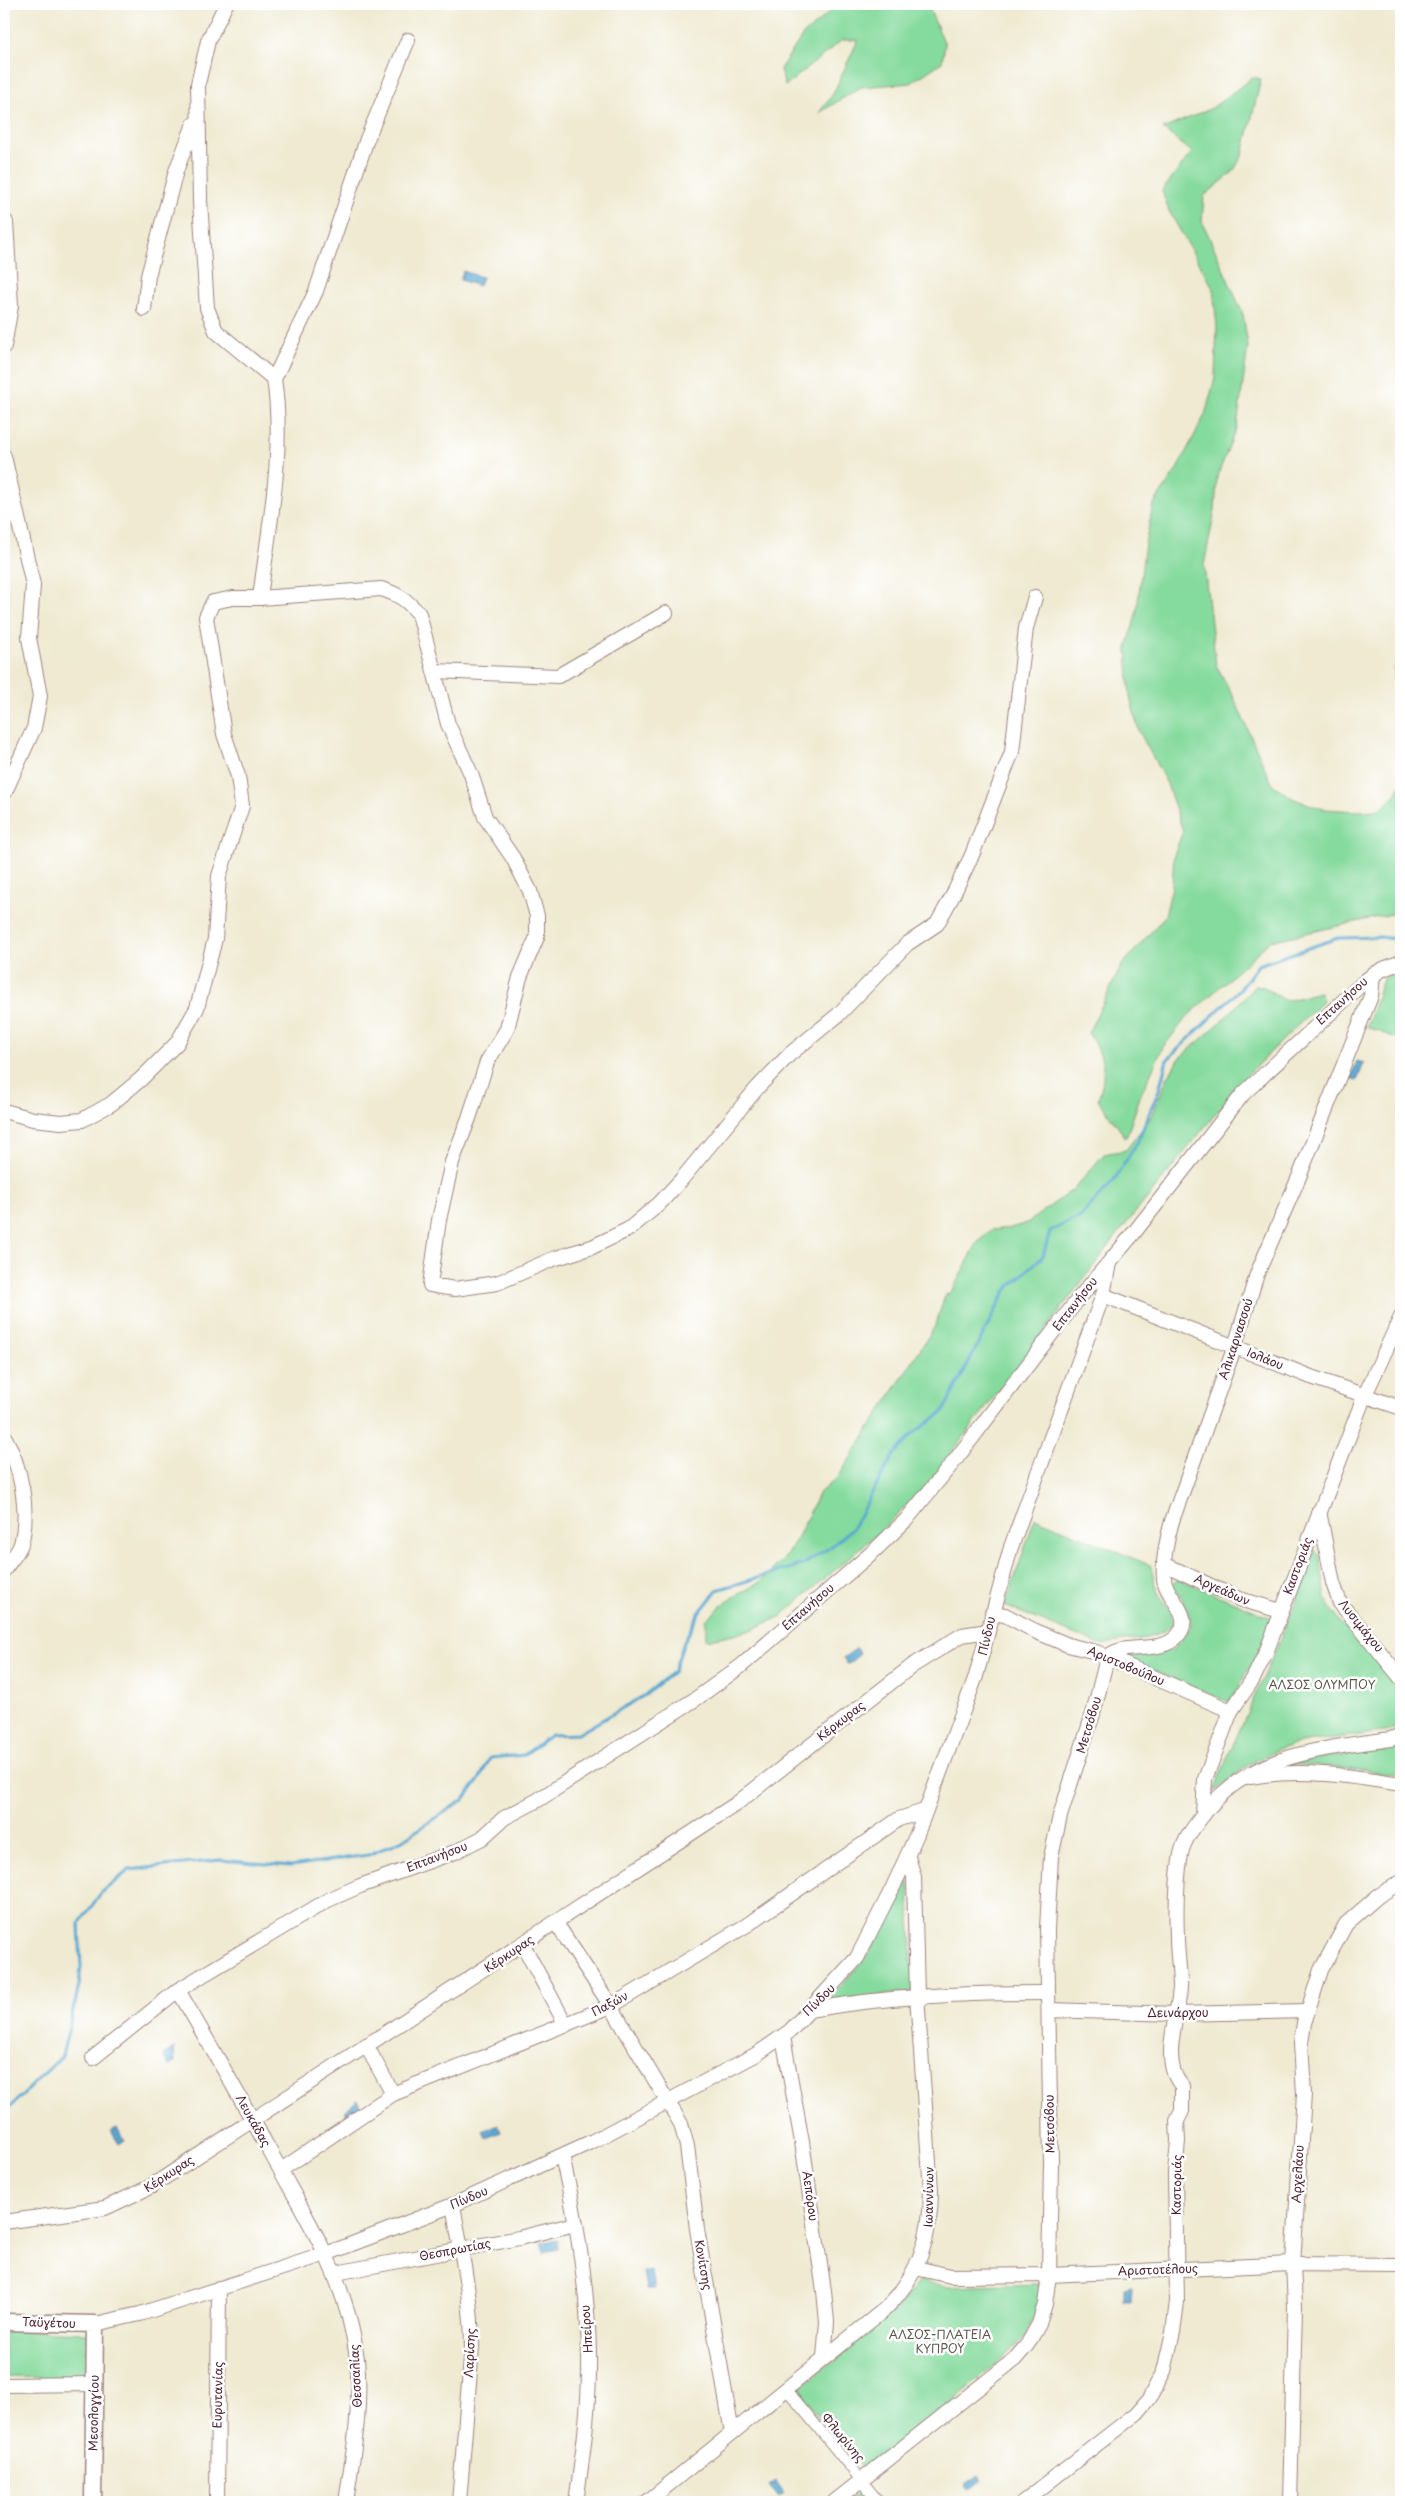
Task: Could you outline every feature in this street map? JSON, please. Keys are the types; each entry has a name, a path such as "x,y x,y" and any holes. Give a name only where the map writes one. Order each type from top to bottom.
{"street":[{"path":"226,4 208,41 198,84 200,201 207,308 216,331 274,379"},
{"path":"260,598 278,442 278,402 274,379 316,291 367,139 408,40"},
{"path":"144,309 148,276 176,171 198,115"},
{"path":"4,346 11,306 6,222"},
{"path":"4,456 33,585 29,638 40,696 34,728 4,794"},
{"path":"4,1111 33,1120 61,1122 82,1120 111,1104 141,1079 177,1043 197,1008 215,939 219,876 242,806 238,776 222,726 206,617 213,602 381,589 399,594 419,614 448,724 471,774 485,817 513,858 530,891 537,916 537,937 520,978 507,1029 487,1062 450,1172 439,1220 430,1285 455,1289 497,1283 553,1259 592,1247 629,1229 659,1204 741,1106 790,1054 838,1015 908,944 937,924 972,854 1012,752 1026,628 1035,596"},
{"path":"434,671 558,676 666,613"},
{"name":"Επτανήσου","path":"92,2058 178,1990 328,1900 360,1886 455,1852 482,1838 504,1818 538,1800 697,1698 734,1671 875,1550 906,1520 1243,1094 1276,1060 1374,974 1401,962"},
{"name":"Αλικαρνασσού","path":"1108,1658 1118,1651 1164,1644 1173,1640 1180,1633 1183,1626 1182,1614 1164,1582 1164,1564 1174,1515 1235,1346 1256,1274 1299,1177 1371,996 1374,974"},
{"name":"Πίνδου","path":"95,2324 140,2314 326,2254 453,2205 562,2156 748,2060 783,2036 844,1975 857,1958 908,1857 976,1676 1011,1547 1103,1295 1110,1260"},
{"name":"Ιολάου","path":"1103,1295 1364,1397 1401,1408"},
{"name":"Καστοριάς","path":"1203,1815 1205,1779 1231,1711 1259,1667 1364,1397 1401,1317"},
{"path":"4,1436 10,1446 22,1488 25,1520 20,1546 4,1570"},
{"name":"Λυσιμάχου","path":"1319,1511 1332,1583 1340,1603 1386,1656 1401,1678"},
{"name":"Αργεάδων","path":"1164,1564 1239,1599 1281,1611"},
{"name":"Αριστοβούλου","path":"992,1613 1005,1615 1037,1632 1096,1652 1231,1711"},
{"name":"Κέρκυρας","path":"4,2222 78,2213 115,2204 150,2187 736,1804 912,1666 962,1635 988,1631"},
{"path":"1386,1656 1401,1663"},
{"name":"Μετσόβου","path":"834,2502 1021,2352 1034,2334 1042,2315 1049,2275 1051,2163 1047,1929 1050,1857 1060,1816 1093,1714 1108,1658"},
{"path":"1242,1778 1293,1755 1320,1749 1391,1739 1401,1735"},
{"path":"1242,1778 1274,1774 1328,1773 1401,1784"},
{"name":"Καστοριάς","path":"1023,2502 1129,2420 1149,2399 1164,2371 1176,2316 1175,2173 1178,2141 1177,2121 1183,2103 1182,2086 1177,2080 1172,2058 1172,2039 1180,1989 1176,1938 1179,1867 1184,1844 1203,1815 1225,1790 1242,1778"},
{"name":"Παξών","path":"281,2170 393,2094 611,2006 747,1925 899,1819 924,1811"},
{"name":"Ιωαννίνων","path":"646,2502 787,2390 888,2305 906,2286 916,2268 928,2233 931,2203 927,2108 918,1996 914,1877 908,1857"},
{"name":"Αρχελάου","path":"1290,2502 1295,2307 1293,2264 1304,2094 1302,2043 1307,2012 1321,1970 1346,1924 1378,1896 1401,1882"},
{"name":"Κονίτσης","path":"556,1923 611,2006 681,2124 687,2146 697,2229 732,2433"},
{"path":"522,1945 566,2025"},
{"name":"Λευκάδας","path":"178,1990 281,2170 326,2254"},
{"path":"809,2010 874,2000 918,1996 974,1993 1048,1993"},
{"name":"Δεινάρχου","path":"1048,2010 1176,2014 1307,2012"},
{"name":"Αεπόρου","path":"783,2036 802,2142 825,2296 827,2322 824,2357"},
{"path":"366,2045 393,2094"},
{"name":"Ηπείρου","path":"562,2156 584,2294 589,2357 583,2452 576,2502"},
{"name":"Λαρίσης","path":"453,2205 470,2301 472,2347 459,2502"},
{"name":"Θεσπρωτίας","path":"336,2273 519,2238 574,2224"},
{"name":"Θεσσαλίας","path":"326,2254 336,2273 352,2328 358,2375 357,2421 346,2502"},
{"name":"Αριστοτέλους","path":"916,2268 951,2276 1049,2275 1293,2264 1401,2265"},
{"name":"Ευρυτανίας","path":"218,2502 219,2288"},
{"name":"Ταϋγέτου","path":"4,2322 95,2324"},
{"name":"Μεσολογγίου","path":"93,2502 95,2324"},
{"path":"4,2385 95,2384"},
{"name":"Φλωρίνης","path":"787,2390 879,2502"}],"green space":[{"path":"839,4 927,4 945,44 942,62 911,83 861,87 819,113 833,94 858,40 842,40 785,86 780,69 803,35"},
{"path":"1253,77 1261,79 1243,154 1233,172 1204,196 1202,221 1243,314 1248,346 1237,426 1217,477 1215,510 1204,565 1216,665 1233,696 1272,784 1294,799 1323,809 1378,810 1394,797 1401,784 1401,917 1392,914 1270,941 1188,1016 1163,1047 1141,1094 1126,1138 1098,1100 1103,1082 1103,1065 1094,1041 1088,1033 1122,965 1165,916 1172,887 1174,855 1183,831 1167,784 1139,731 1130,697 1127,648 1137,611 1144,550 1153,505 1176,471 1205,415 1215,378 1217,326 1213,288 1169,211 1162,191 1192,152 1163,129 1212,108"},
{"path":"1401,649 1401,694 1394,691 1395,668"},
{"path":"1401,970 1401,1040 1367,1027 1383,979"},
{"path":"1255,986 1264,987 1286,1001 1320,992 1323,1001 1247,1075 1118,1234 928,1484 884,1528 780,1617 748,1631 706,1640 706,1620 727,1601 760,1582 784,1559 799,1535 818,1494 839,1476 935,1326 945,1296 952,1291 978,1242 991,1230 1011,1228 1027,1223 1075,1188 1104,1154 1126,1150 1152,1116 1167,1078 1180,1058 1225,1018"},
{"path":"1035,1518 1152,1566 1157,1591 1172,1611 1172,1624 1164,1631 1148,1638 1122,1641 1103,1646 1005,1606"},
{"name":"ΑΛΣΟΣ ΟΛΥΜΠΟΥ","path":"1314,1549 1320,1557 1326,1599 1340,1623 1359,1641 1397,1686 1401,1696 1402,1707 1402,1718 1398,1728 1363,1735 1306,1742 1280,1749 1245,1768 1213,1793 1292,1611"},
{"name":"ΑΛΣΟΣ ΟΛΥΜΠΟΥ","path":"1179,1579 1272,1618 1255,1660 1229,1702 1128,1660 1126,1657 1173,1650 1192,1626 1184,1604 1171,1585"},
{"path":"1401,1745 1401,1776 1353,1769 1287,1764 1327,1757 1384,1751"},
{"path":"909,1882 913,1992 827,2001 869,1954 905,1883"},
{"name":"ΑΛΣΟΣ-ΠΛΑΤΕΙΑ ΚΥΠΡΟΥ","path":"920,2280 948,2287 1039,2284 1041,2295 1026,2336 998,2363 865,2473 798,2390 897,2308"},
{"path":"4,2330 86,2333 87,2378 4,2377"},
{"path":"862,2490 873,2502 845,2502"}],"water":[{"path":"463,271 482,277 479,286 460,280"},
{"path":"1357,1061 1364,1063 1357,1081 1350,1079"},
{"path":"857,1648 860,1654 848,1664 843,1658"},
{"path":"174,2048 175,2062 169,2066 163,2055"},
{"path":"358,2100 362,2108 350,2116 344,2111"},
{"path":"498,2124 501,2132 486,2138 483,2131"},
{"path":"117,2128 125,2140 119,2144 111,2131"},
{"path":"558,2240 558,2249 544,2252 541,2242"},
{"path":"652,2270 655,2289 646,2289 643,2272"},
{"path":"1131,2287 1130,2302 1123,2302 1123,2289"},
{"path":"979,2475 982,2480 969,2490 965,2485"},
{"path":"776,2481 785,2494 779,2498 769,2486"}],"waterway":[{"path":"4,2108 10,2107 62,2056 79,1986 81,1967 79,1924 101,1893 129,1870 220,1860 291,1866 368,1855 401,1841 463,1800 479,1780 490,1758 524,1755 551,1735 578,1734 645,1695 674,1671 684,1642 699,1613 717,1590 804,1564 832,1546 852,1529 893,1456 914,1433 943,1412 1006,1290 1043,1256 1050,1231 1080,1217 1114,1180 1137,1143 1159,1090 1167,1060 1242,987 1258,965 1338,938 1381,937 1401,940"}]}
